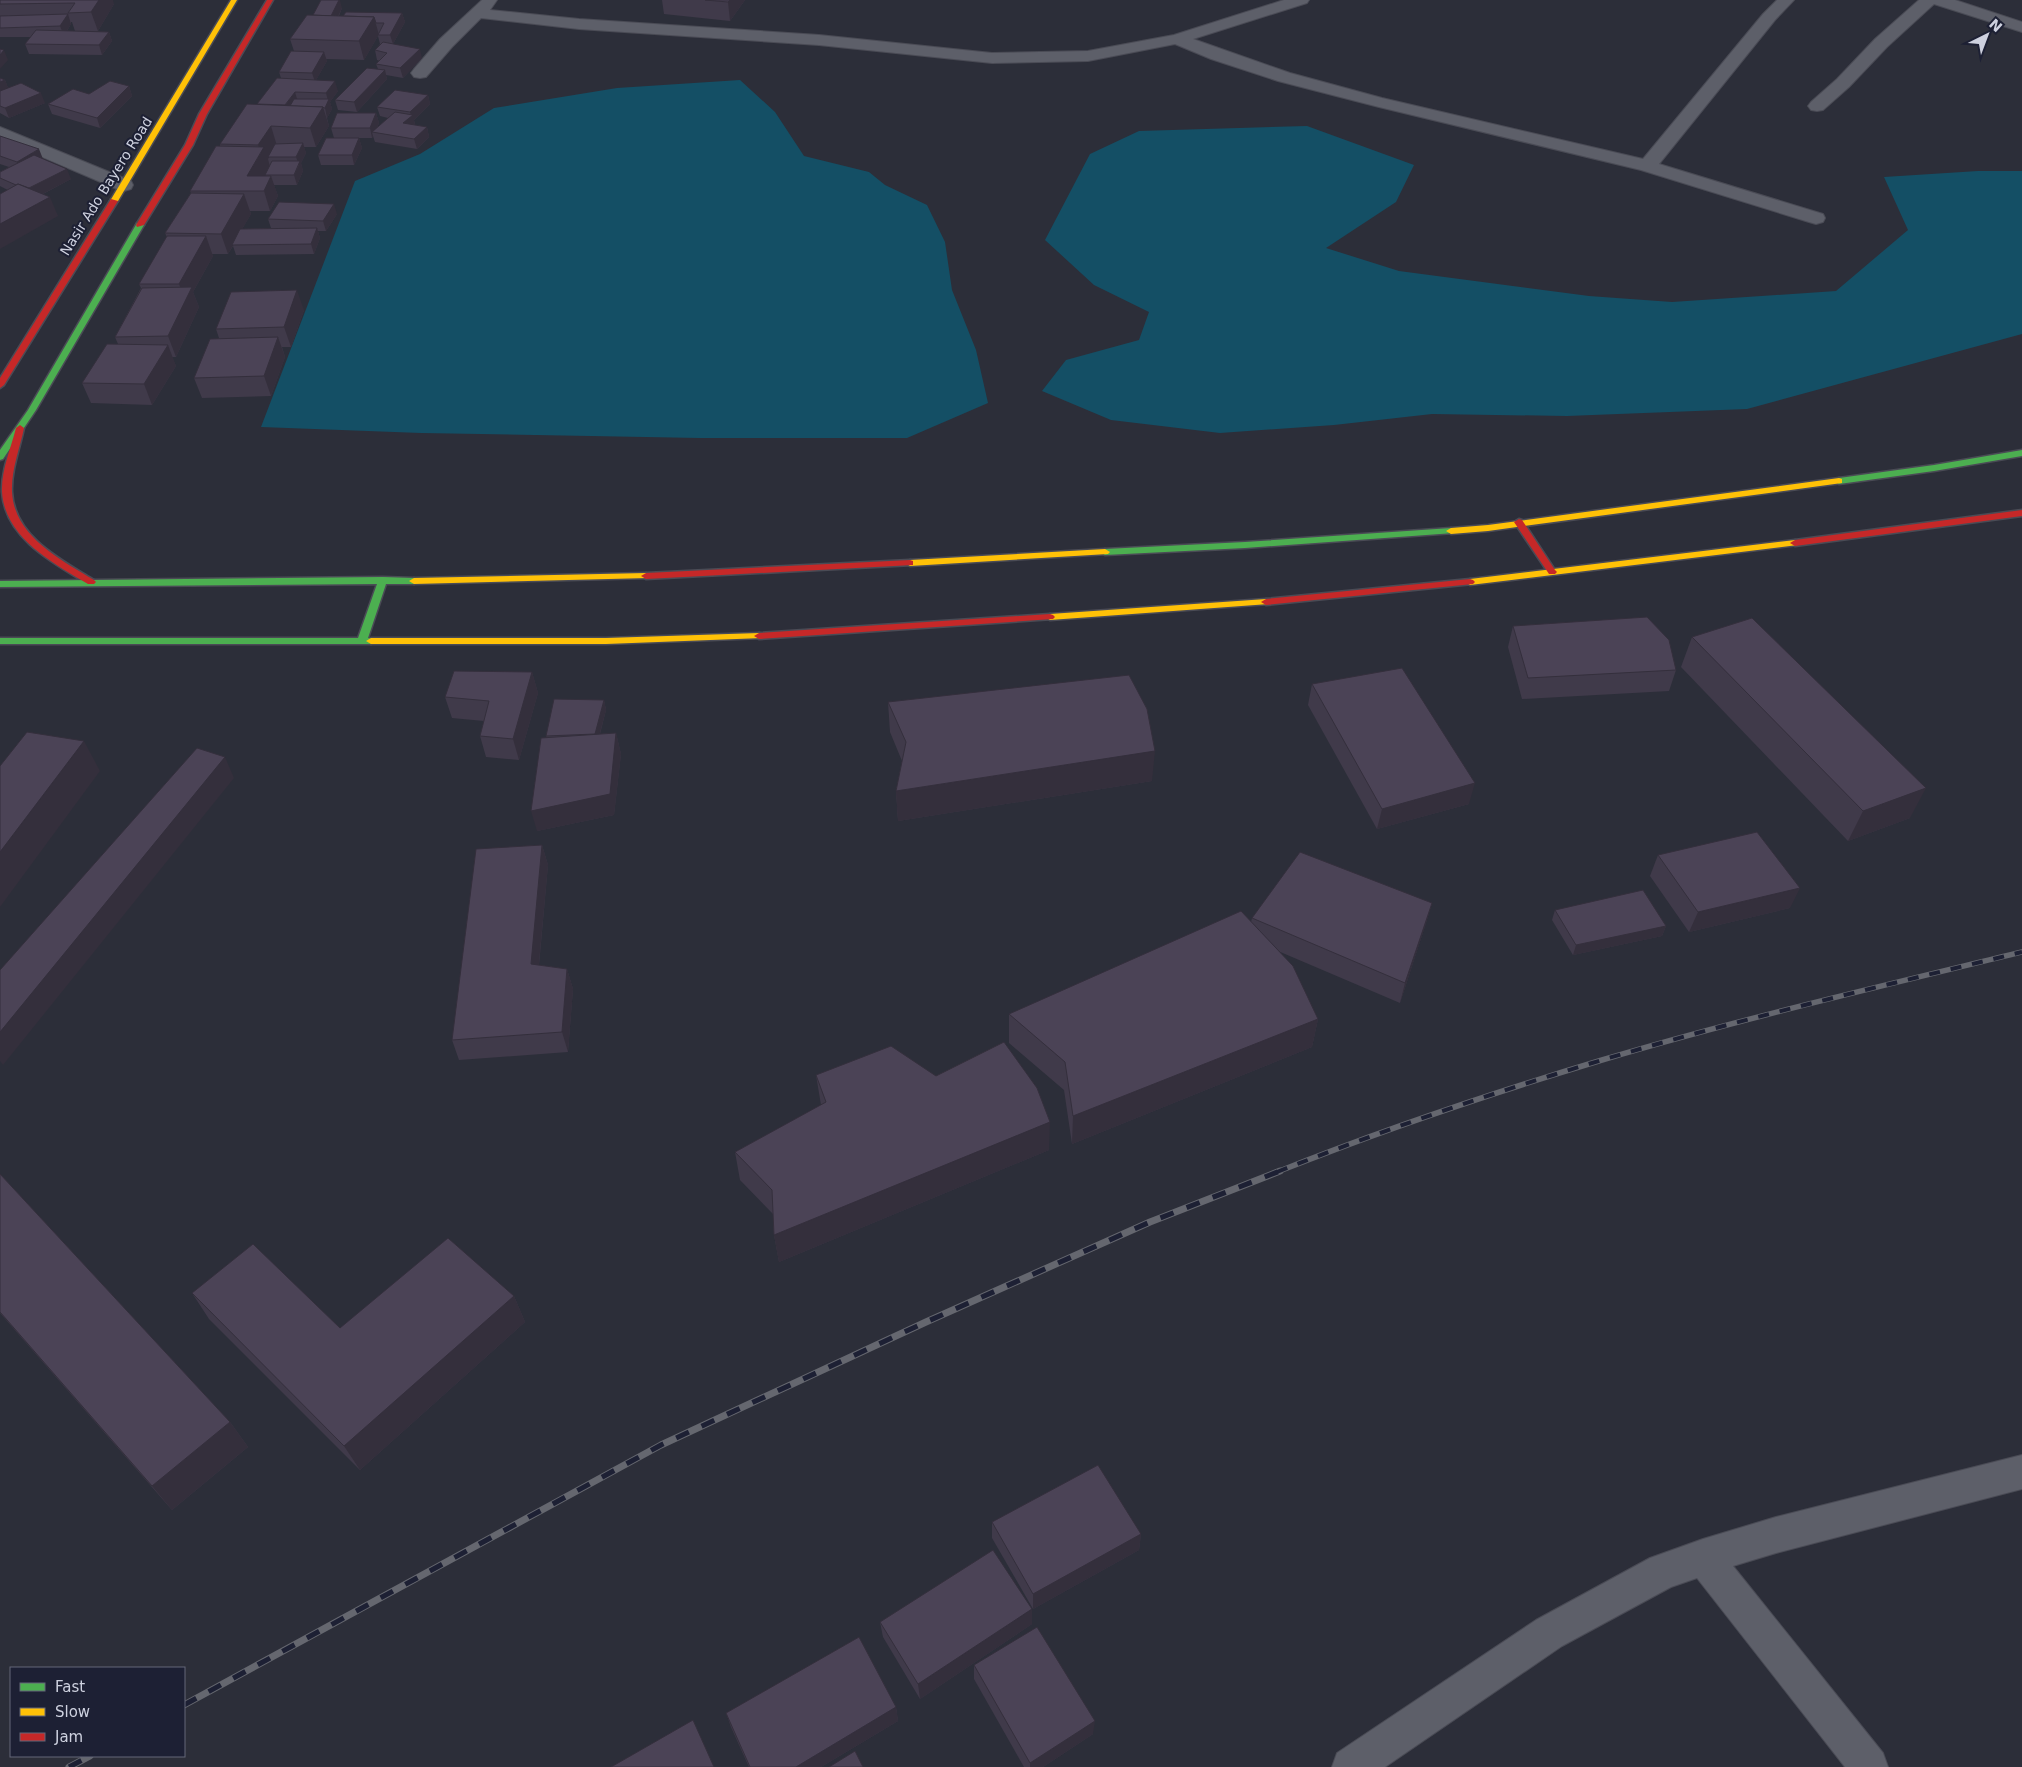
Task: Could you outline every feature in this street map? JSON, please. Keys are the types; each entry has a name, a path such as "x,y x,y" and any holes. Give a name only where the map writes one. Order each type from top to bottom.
{"main road":[{"name":"Nasir Ado Bayero Road","path":"0,385 158,130 234,0"},
{"path":"0,457 20,428 189,145 203,114 270,0"},
{"path":"20,428 9,474 8,499 17,522 34,542 62,564 91,582"},
{"path":"0,584 383,580 474,581 702,575 1254,544 1488,528 1519,522 1934,468 2022,454"},
{"path":"0,641 112,639 596,641 750,637 1236,605 1422,588 1862,536 2022,513"},
{"path":"1519,522 1552,572"},
{"path":"362,641 383,580"}],"street":[{"path":"420,73 491,0"},
{"path":"478,13 579,24 820,40 992,58 1088,56 1177,38 1301,0"},
{"path":"1647,166 1769,17 1786,0"},
{"path":"1817,106 1843,83 1881,43 1930,0"},
{"path":"1939,0 2022,27"},
{"path":"1177,38 1251,67 1322,88 1647,166 1816,218"},
{"path":"0,132 124,185"},
{"path":"1351,1767 1549,1633 1663,1571 1776,1535 2022,1472"},
{"path":"1703,1557 1869,1767"}],"water":[{"path":"740,80 775,112 804,156 869,172 885,185 927,205 945,242 952,290 976,350 988,403 907,438 700,438 421,433 261,427 355,181 420,154 494,108 617,88"},
{"path":"1307,126 1414,165 1396,202 1326,248 1399,271 1589,296 1672,302 1836,291 1908,230 1884,177 1978,171 2022,171 2022,334 1747,409 1567,416 1432,414 1334,425 1220,433 1111,420 1042,391 1066,360 1139,340 1149,312 1094,285 1045,240 1090,154 1139,131"}],"building":[{"path":"0,0 99,0 91,12 68,13 75,3 0,4"},
{"path":"321,0 339,0 331,16 313,15"},
{"path":"705,0 730,0 728,2"},
{"path":"346,12 402,13 390,35 378,35 384,23 376,23 374,17 343,16"},
{"path":"68,14 60,26 0,28 0,16"},
{"path":"307,15 374,17 359,41 290,39"},
{"path":"36,30 109,32 99,45 25,44"},
{"path":"383,42 420,49 400,68 376,64 387,53 375,50"},
{"path":"291,51 324,52 312,73 279,72"},
{"path":"367,68 385,70 354,102 335,100"},
{"path":"277,78 335,81 326,93 295,92 285,105 257,104"},
{"path":"110,81 129,86 97,118 48,104 73,89 89,94"},
{"path":"21,83 41,93 5,108 0,106 0,91"},
{"path":"395,90 428,95 410,112 377,107"},
{"path":"294,99 329,99 324,108 290,106"},
{"path":"247,104 323,107 310,128 271,126 258,145 220,144"},
{"path":"395,112 413,115 403,123 427,127 414,139 372,132"},
{"path":"337,113 376,113 370,128 331,128"},
{"path":"0,136 39,149 17,162 0,156"},
{"path":"326,138 359,138 352,155 318,155"},
{"path":"303,143 296,157 268,157 275,144"},
{"path":"216,146 264,147 247,176 271,176 264,191 190,191"},
{"path":"34,155 67,169 29,188 0,178 0,172"},
{"path":"272,161 300,161 294,175 265,175"},
{"path":"18,184 50,197 0,224 0,194"},
{"path":"191,193 244,194 221,234 165,233"},
{"path":"279,202 334,204 323,221 268,219"},
{"path":"317,228 311,244 232,245 240,229"},
{"path":"167,236 206,236 179,284 139,284"},
{"path":"192,287 168,336 115,337 142,288"},
{"path":"297,290 284,327 216,329 231,292"},
{"path":"278,337 264,376 194,378 210,339"},
{"path":"107,344 168,345 144,384 82,383"},
{"path":"1647,617 1669,640 1676,670 1528,678 1513,626"},
{"path":"1752,618 1926,788 1863,811 1692,637"},
{"path":"1402,668 1475,783 1382,809 1312,684"},
{"path":"454,671 532,672 513,739 480,736 489,701 445,697"},
{"path":"1129,675 1147,709 1155,751 896,791 906,742 888,702"},
{"path":"554,699 604,700 595,734 546,736"},
{"path":"27,732 84,741 0,852 0,766"},
{"path":"616,733 610,794 531,811 541,738"},
{"path":"197,748 225,757 0,1032 0,970"},
{"path":"1757,832 1800,888 1698,912 1658,855"},
{"path":"542,845 531,964 567,969 562,1032 452,1040 476,849"},
{"path":"1300,852 1432,903 1405,983 1252,918"},
{"path":"1643,890 1666,926 1576,945 1555,910"},
{"path":"1241,911 1293,966 1318,1019 1073,1116 1065,1062 1009,1014"},
{"path":"1004,1042 1037,1088 1050,1122 774,1235 772,1190 735,1152 826,1102 816,1075 891,1046 936,1076"},
{"path":"0,1174 230,1422 152,1486 0,1312"},
{"path":"448,1238 514,1296 344,1446 192,1293 253,1244 340,1328"},
{"path":"1098,1465 1141,1534 1033,1594 992,1522"},
{"path":"993,1550 1032,1609 918,1684 880,1622"},
{"path":"1037,1627 1095,1721 1030,1763 974,1665"},
{"path":"859,1637 896,1707 796,1767 750,1767 726,1713"},
{"path":"693,1720 714,1767 611,1767"},
{"path":"855,1751 863,1767 829,1767"}],"railway":[{"path":"1277,1172 1357,1141 1438,1113 1602,1060 1759,1017 2022,952"},
{"path":"185,1704 661,1445 926,1322 1150,1222 1280,1171"},
{"path":"69,1767 88,1757"}],"traffic: fast":[{"path":"0,457 32,410 140,225"},
{"path":"1839,481 1934,468 2022,453"},
{"path":"1105,552 1451,531"},
{"path":"362,641 383,580"},
{"path":"0,584 414,581"},
{"path":"0,641 371,641"}],"traffic: slow":[{"path":"114,201 234,0"},
{"path":"1451,531 1488,528 1839,481"},
{"path":"1470,582 1795,543"},
{"path":"910,563 1105,552"},
{"path":"414,581 646,576"},
{"path":"1050,617 1266,602"},
{"path":"371,641 606,641 759,636"}],"traffic: jam":[{"path":"140,225 189,145 203,114 270,0"},
{"path":"0,385 114,201"},
{"path":"20,428 7,484 10,508 16,522 37,546 91,582"},
{"path":"1795,543 2022,513"},
{"path":"1519,522 1552,572"},
{"path":"646,576 910,563"},
{"path":"1266,602 1470,582"},
{"path":"759,636 1050,617"}]}
